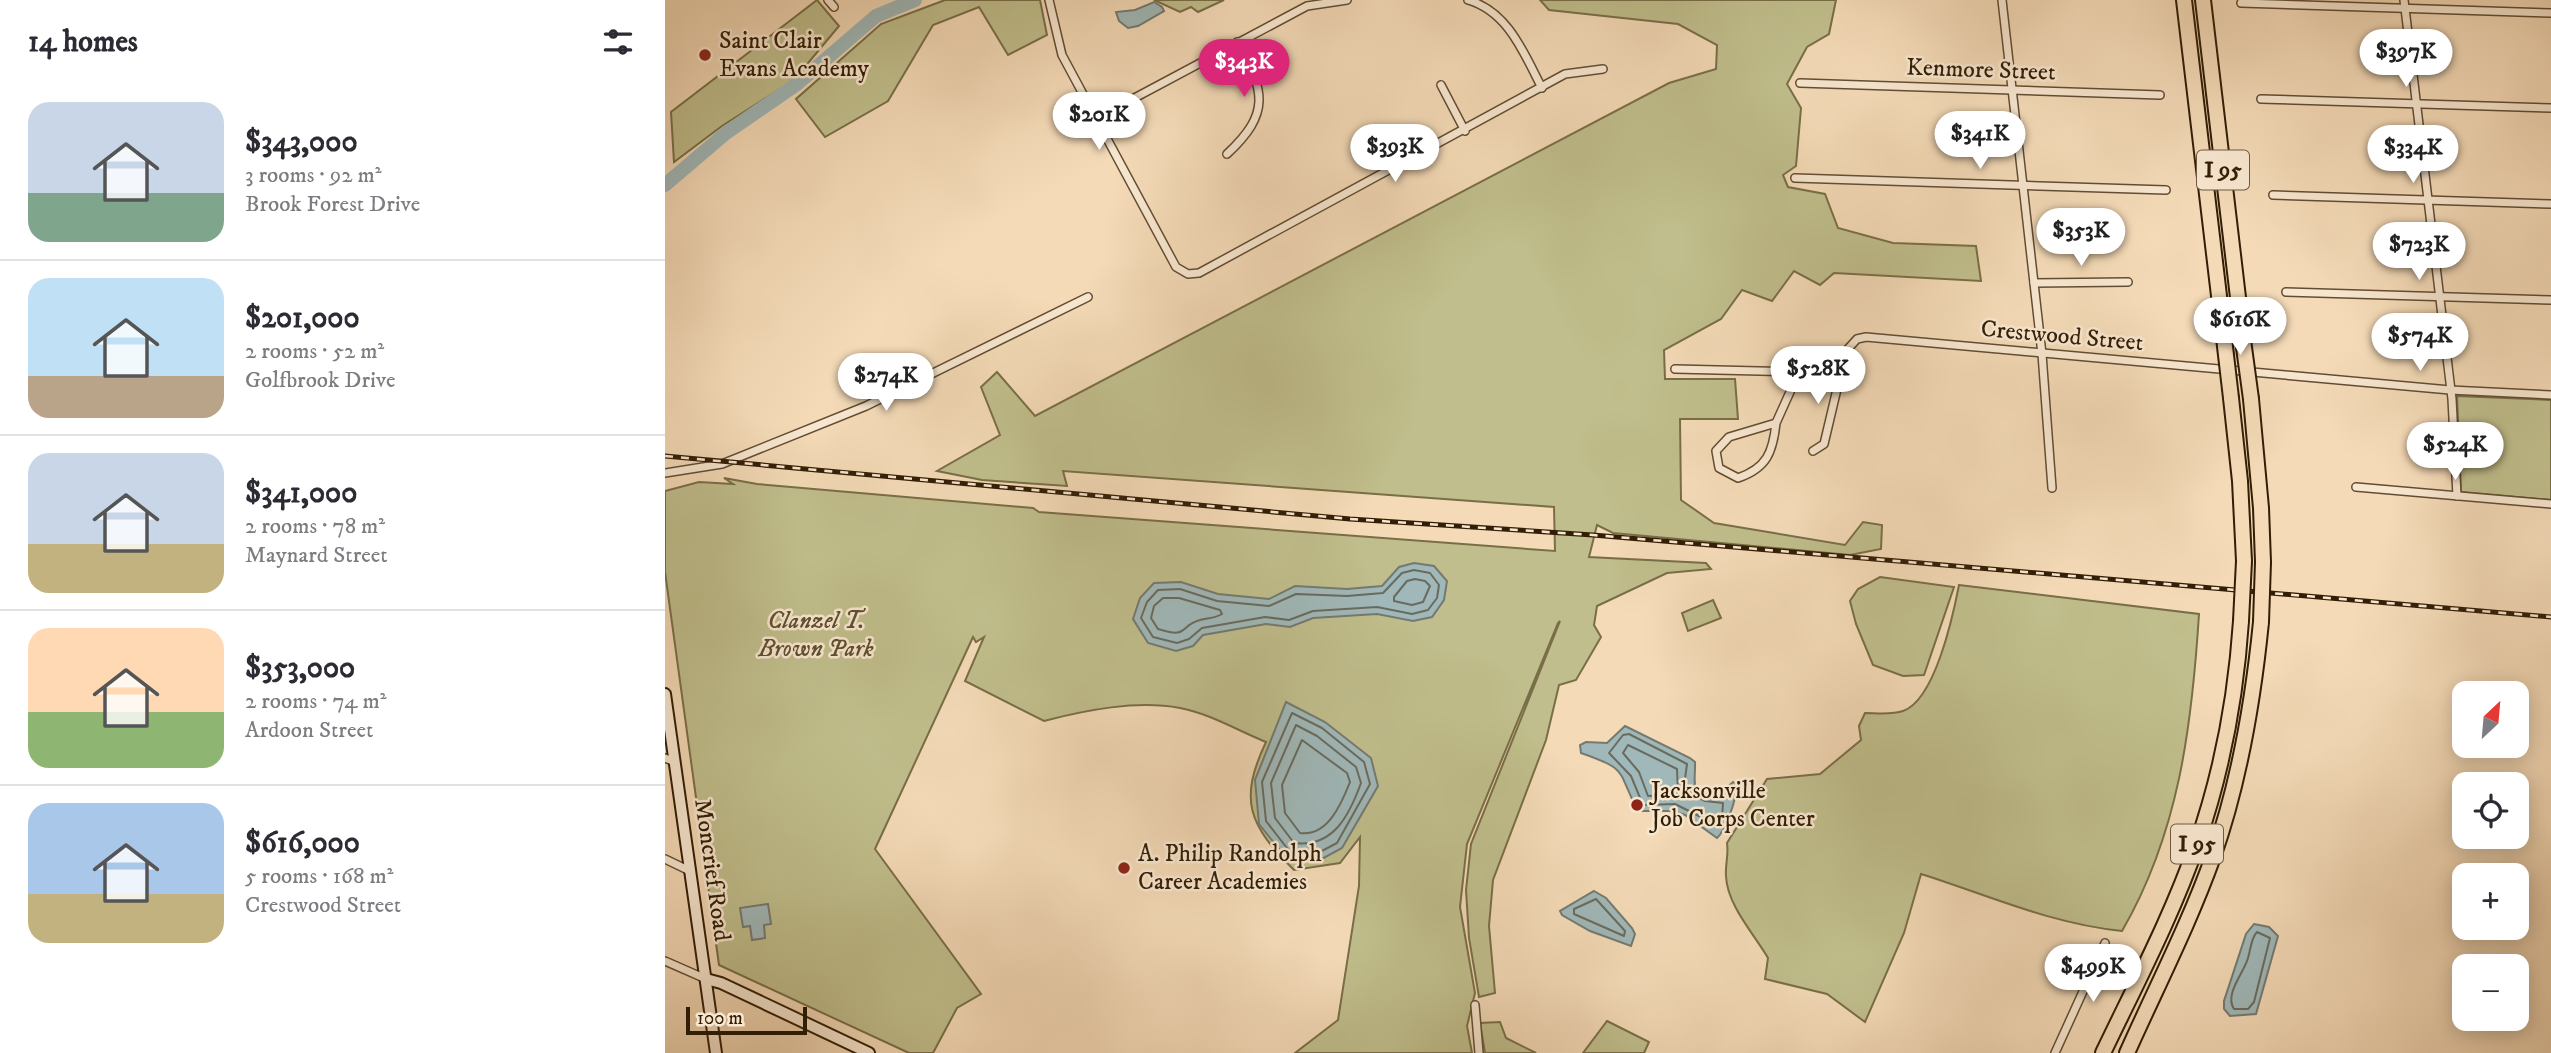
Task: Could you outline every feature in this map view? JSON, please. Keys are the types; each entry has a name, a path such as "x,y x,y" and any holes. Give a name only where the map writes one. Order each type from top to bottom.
{"highway":[{"name":"I 95","path":"2103,1053 2175,901 2206,818 2229,723 2241,621 2244,561 2240,481 2184,0"},
{"name":"I 95","path":"2126,1053 2192,912 2222,830 2245,744 2261,622 2262,508 2203,0"}],"main road":[{"name":"Moncrief Road","path":"665,694 670,760 691,871 716,1053"},
{"path":"706,979 721,983 869,1053"}],"street":[{"path":"828,0 834,7"},
{"path":"1049,0 1062,55 1175,267 1188,274 1199,273 1465,131 1565,74 1603,69"},
{"path":"1097,118 1307,6 1346,0"},
{"path":"1468,0 1489,10 1505,23 1542,88"},
{"path":"2002,0 2042,354 2052,488"},
{"path":"2404,0 2450,390 2457,496"},
{"path":"2241,3 2551,13"},
{"path":"1227,154 1248,135 1258,109 1257,80 1237,42"},
{"name":"Kenmore Street","path":"1800,83 2160,95"},
{"path":"1441,85 1465,131"},
{"path":"2261,99 2551,108"},
{"path":"1795,178 2166,190"},
{"path":"2273,195 2551,204"},
{"path":"2034,283 2128,282"},
{"path":"2286,292 2551,300"},
{"path":"665,473 722,464 866,406 1087,298"},
{"name":"Crestwood Street","path":"1813,451 1824,444 1839,373 1850,344 1866,337 2450,390 2551,395"},
{"path":"1675,369 1839,373"},
{"path":"1776,423 1729,438 1716,451 1719,468 1738,478 1757,471 1771,455 1776,423 1799,372"},
{"path":"2356,487 2551,504"},
{"path":"665,859 691,871"},
{"path":"2055,1053 2105,943"},
{"path":"665,961 706,979"},
{"path":"1475,1005 1479,1053"}],"green space":[{"path":"817,0 839,26 794,80 722,126 674,162 671,112"},
{"path":"945,0 1040,0 1047,35 1008,55 979,7 933,25 888,101 825,137 796,99 881,24"},
{"path":"1154,0 1224,0 1198,12 1191,7 1180,12"},
{"name":"Clanzel T. Brown Park","path":"1540,0 1836,0 1829,34 1807,47 1787,84 1801,108 1796,166 1783,175 1788,187 1825,194 1838,228 1893,243 1976,246 1981,281 1834,273 1820,285 1794,271 1772,301 1742,290 1721,319 1664,350 1665,379 1735,379 1738,419 1680,419 1681,500 1714,523 1845,545 1863,522 1882,525 1881,549 1850,555 1613,533 1597,525 1589,557 1706,563 1711,569 1667,573 1597,606 1594,625 1601,637 1576,680 1559,685 1546,740 1493,880 1489,926 1495,993 1479,997 1469,938 1466,890 1471,844 1560,621 1558,623 1467,844 1460,907 1475,993 1467,1026 1472,1053 1295,1053 1338,1020 1359,886 1360,837 1340,863 1294,870 1267,839 1253,811 1252,781 1266,742 1201,714 1163,706 1111,707 1044,721 965,681 984,637 976,642 973,637 875,849 981,994 957,1008 933,1053 909,1053 719,965 665,572 665,491 699,482 733,484 724,478 757,484 1033,508 1039,512 1555,551 1554,507 1063,471 1067,486 982,480 937,471 1000,435 981,387 997,372 1035,416 1669,83 1716,69 1717,45 1678,24 1549,10"},
{"path":"2457,396 2551,400 2551,500 2461,492"},
{"path":"1880,577 1954,587 1924,675 1903,676 1873,665 1856,624 1850,601 1858,589"},
{"path":"1959,585 2199,614 2192,697 2179,777 2157,856 2122,931 2070,922 2020,908 1921,874 1904,933 1865,1022 1827,994 1765,979 1768,958 1731,898 1726,872 1727,843 1767,779 1820,774 1861,740 1859,726 1865,713 1899,712 1914,704 1924,691 1941,656"},
{"path":"1713,600 1721,618 1688,631 1682,613"},
{"path":"1607,1021 1649,1042 1644,1053 1583,1053"},
{"path":"1500,1022 1506,1038 1536,1053 1485,1053 1480,1023"}],"water":[{"path":"1154,2 1164,11 1138,26 1128,28 1119,21 1116,12 1135,10"},
{"path":"1414,563 1434,566 1447,581 1444,600 1432,617 1413,621 1377,614 1313,618 1290,627 1266,624 1203,635 1193,646 1176,651 1148,643 1133,619 1140,598 1154,583 1181,582 1218,594 1269,599 1295,586 1347,589 1382,586 1399,567"},
{"path":"1286,702 1325,722 1371,758 1378,786 1342,848 1320,860 1287,859 1259,824 1255,780"},
{"path":"1625,726 1695,762 1695,786 1702,793 1719,795 1733,782 1736,784 1731,812 1717,838 1685,815 1673,811 1638,811 1620,773 1607,763 1581,753 1580,745 1586,742 1607,743"},
{"path":"1594,891 1606,898 1632,928 1635,934 1631,946 1590,931 1562,915 1560,911"},
{"path":"768,904 771,924 764,925 765,938 752,940 750,926 743,927 740,908"},
{"path":"2254,924 2269,927 2278,936 2256,1014 2230,1016 2224,1009 2224,1001 2246,934"}],"waterway":[{"path":"665,185 726,133 797,84 876,16 915,0"}],"railway":[{"path":"665,456 1350,519 1593,535 2551,617"}],"place":[{"name":"Saint Clair Evans Academy","path":"705,55"},
{"name":"Jacksonville Job Corps Center","path":"1637,805"},
{"name":"A. Philip Randolph Career Academies","path":"1124,868"}]}
